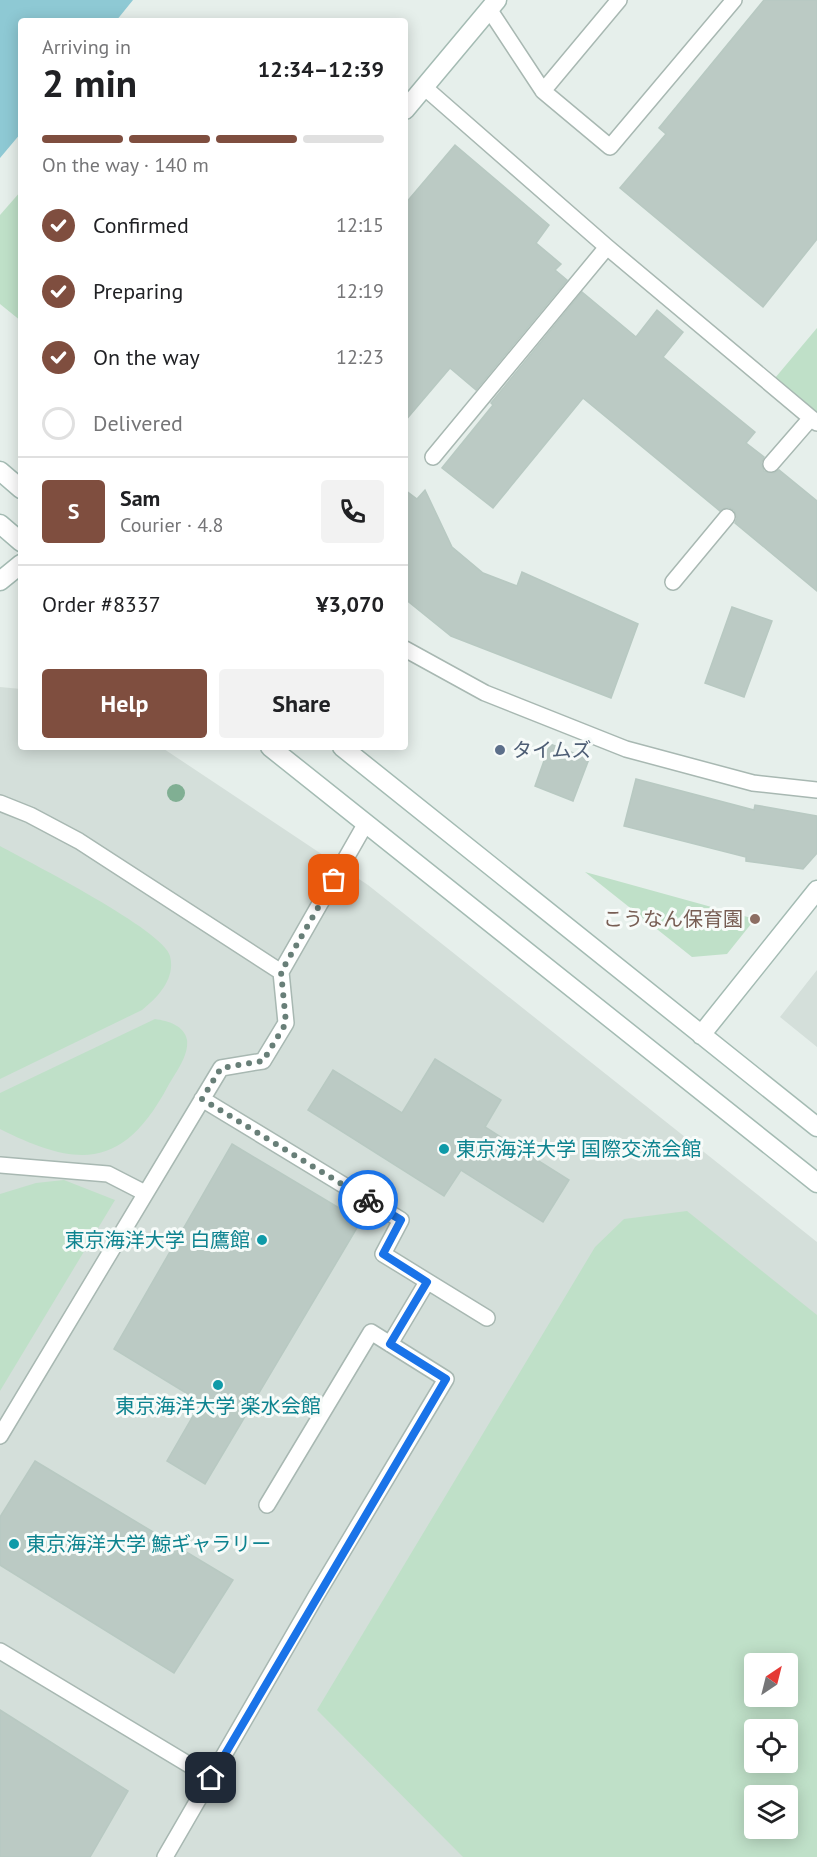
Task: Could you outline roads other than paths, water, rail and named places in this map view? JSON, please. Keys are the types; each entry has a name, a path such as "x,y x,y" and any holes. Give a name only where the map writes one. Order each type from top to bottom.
{"street":[{"path":"408,106 493,4"},
{"path":"0,471 18,486"},
{"path":"0,524 18,539"},
{"path":"0,581 18,566"},
{"path":"274,750 817,1183"},
{"path":"346,750 817,1127"},
{"path":"701,1035 817,890"}],"lane":[{"path":"543,91 619,0"},
{"path":"493,4 543,91 610,147 734,0"},
{"path":"424,87 607,247 814,420 771,464"},
{"path":"433,457 607,247"},
{"path":"673,582 727,517"},
{"path":"408,651 485,693 626,749 753,783 817,790"},
{"path":"0,803 30,815 79,841 281,972"},
{"path":"0,1436 221,1068 263,1061 286,1023 281,972 366,824"},
{"path":"202,1099 401,1220 383,1254 487,1318"},
{"path":"0,1165 71,1173 108,1174 144,1193"},
{"path":"390,1344 427,1282"},
{"path":"165,1857 446,1379 371,1332 267,1505"},
{"path":"0,1651 211,1778"}],"water":[{"path":"0,0 133,0 118,18 18,18 18,137 0,158"}],"place":[{"name":"タイムズ","path":"500,750"},
{"name":"こうなん保育園","path":"755,919"},
{"name":"東京海洋大学 国際交流会館","path":"444,1149"},
{"name":"東京海洋大学 白鷹館","path":"262,1240"},
{"name":"東京海洋大学 楽水会館","path":"218,1385"},
{"name":"東京海洋大学 鯨ギャラリー","path":"14,1544"}]}
